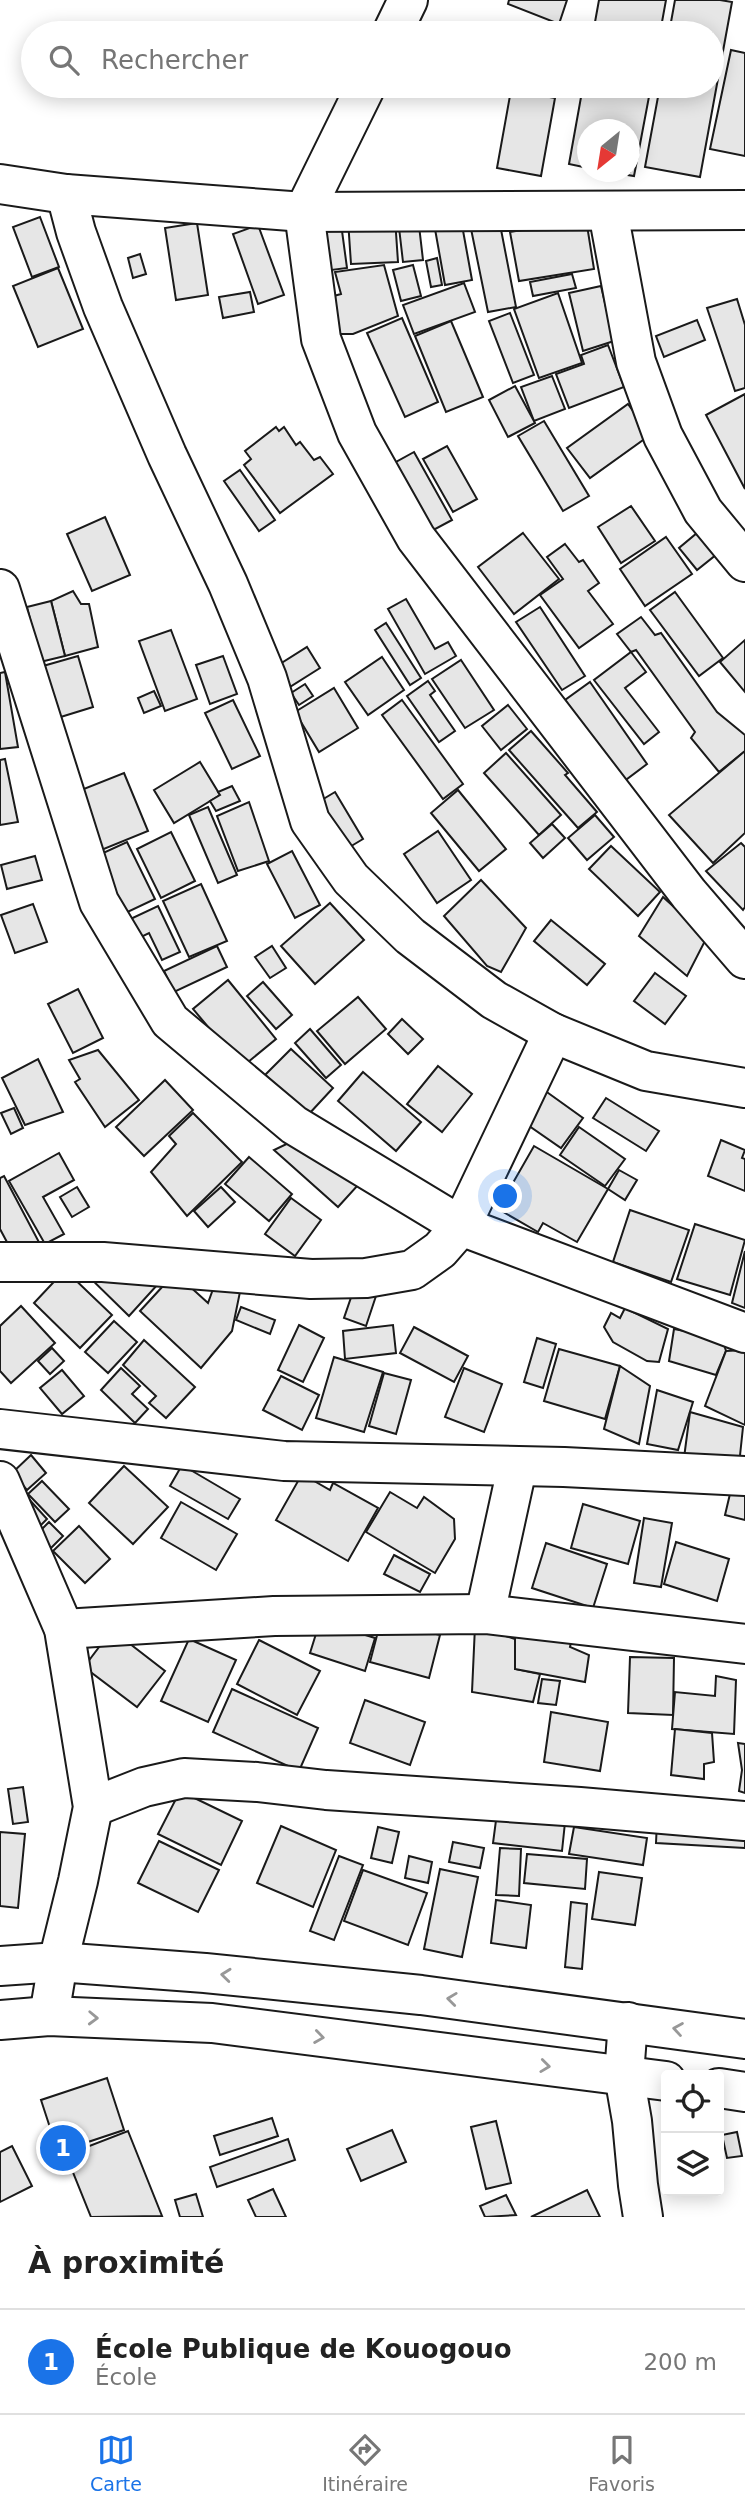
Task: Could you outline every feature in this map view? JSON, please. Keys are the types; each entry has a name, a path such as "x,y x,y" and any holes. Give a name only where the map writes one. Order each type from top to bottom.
{"street":[{"path":"398,21 408,0"},
{"path":"360,98 304,212 321,339 357,433 416,538 690,894 745,959"},
{"path":"0,184 66,194 304,212 745,210"},
{"path":"66,194 76,232 103,307 167,454 228,584 267,678 310,821 351,879 410,936 495,1000 554,1033 646,1072 745,1088"},
{"path":"608,212 636,362 663,436 703,511 745,562"},
{"path":"0,589 99,902 170,1021 294,1125 461,1226 745,1333"},
{"path":"0,1262 103,1262 311,1279 366,1278 412,1270 440,1250 461,1226 554,1033"},
{"path":"0,1429 284,1461 564,1467 745,1476"},
{"path":"485,1614 517,1468"},
{"path":"0,1481 64,1629 93,1807 58,1962 49,2016"},
{"path":"64,1629 274,1616 485,1614 745,1644"},
{"path":"93,1807 144,1787 184,1778 745,1821"},
{"path":"0,1966 58,1962 112,1964 421,1995 745,2039"},
{"path":"0,2020 49,2016 212,2023 661,2080"},
{"path":"628,2022 624,2075 643,2217"},
{"path":"724,2089 745,2092"}],"building":[{"path":"509,0 567,0 560,21 551,21 508,4"},
{"path":"599,0 666,0 662,21 595,21"},
{"path":"675,0 732,2 724,46 724,21 671,21"},
{"path":"731,50 745,53 745,156 710,149 721,98 724,98 724,83"},
{"path":"510,98 555,98 541,176 497,168"},
{"path":"581,98 649,98 640,144 640,119 577,119"},
{"path":"658,98 714,98 700,177 645,167"},
{"path":"577,119 577,166 569,164"},
{"path":"498,214 516,307 488,312 469,219"},
{"path":"340,216 347,268 324,271 317,218"},
{"path":"40,217 59,267 32,277 13,227"},
{"path":"418,217 423,260 403,262 398,219"},
{"path":"395,218 398,262 351,264 348,220"},
{"path":"586,219 594,269 519,281 510,232"},
{"path":"197,223 208,295 176,300 165,228"},
{"path":"258,225 284,295 258,304 233,234"},
{"path":"462,225 472,280 445,285 435,229"},
{"path":"140,254 146,274 133,278 128,258"},
{"path":"437,258 442,285 431,287 426,261"},
{"path":"384,265 398,316 353,334 339,334 330,297 341,294 335,272"},
{"path":"413,265 421,296 401,301 393,270"},
{"path":"58,268 83,329 38,347 13,286"},
{"path":"572,274 576,288 533,296 530,282"},
{"path":"464,283 475,312 414,334 403,305"},
{"path":"601,286 614,341 583,351 569,293"},
{"path":"250,292 254,312 223,318 219,297"},
{"path":"558,293 582,363 539,378 514,309"},
{"path":"737,299 745,325 745,388 735,391 707,308"},
{"path":"510,313 534,375 513,383 489,321"},
{"path":"402,318 438,402 405,417 367,333"},
{"path":"697,320 705,340 664,357 656,336"},
{"path":"451,321 483,397 446,412 415,336"},
{"path":"608,345 624,387 569,408 556,374 584,364 581,355"},
{"path":"552,376 565,409 534,421 521,387"},
{"path":"515,386 535,423 508,437 489,400"},
{"path":"745,394 745,489 706,415"},
{"path":"628,404 650,435 590,478 567,448"},
{"path":"544,421 589,496 563,511 518,436"},
{"path":"276,427 279,431 284,427 296,445 300,442 314,460 320,457 333,474 280,513 244,465 251,459 245,451"},
{"path":"447,446 477,499 453,512 423,459"},
{"path":"414,452 452,520 426,534 387,467"},
{"path":"240,470 275,520 259,531 224,481"},
{"path":"631,506 655,541 621,563 598,527"},
{"path":"105,517 130,575 92,591 67,534"},
{"path":"703,528 722,550 697,570 679,548"},
{"path":"523,533 559,579 514,614 478,567"},
{"path":"666,537 692,574 645,606 620,569"},
{"path":"565,544 579,562 583,560 599,583 588,591 613,624 579,648 540,595 563,579 547,557"},
{"path":"73,591 81,604 89,604 98,647 65,656 51,601"},
{"path":"675,592 723,658 699,676 650,610"},
{"path":"406,599 435,649 448,642 456,656 425,674 388,609"},
{"path":"51,601 65,656 36,663 35,639 27,607"},
{"path":"540,607 585,676 562,690 516,622"},
{"path":"641,617 655,635 661,633 717,712 745,735 745,751 719,772 691,738 695,732 636,650 631,652 617,634"},
{"path":"386,623 421,678 410,685 375,630"},
{"path":"171,630 197,699 165,711 139,641"},
{"path":"745,640 745,692 720,662"},
{"path":"307,647 320,668 285,690 272,669"},
{"path":"631,652 646,672 625,688 659,732 644,744 594,680"},
{"path":"78,656 93,707 51,720 36,668"},
{"path":"223,656 237,694 210,704 196,665"},
{"path":"382,657 404,690 368,715 345,682"},
{"path":"461,660 494,710 465,728 432,679"},
{"path":"5,672 18,747 0,749 0,673"},
{"path":"428,681 435,691 430,695 455,731 439,742 407,696"},
{"path":"590,682 647,764 623,782 565,700"},
{"path":"305,684 313,696 299,705 291,693"},
{"path":"334,688 358,728 319,752 295,712"},
{"path":"154,691 161,706 144,713 138,698"},
{"path":"233,700 260,756 232,769 205,713"},
{"path":"402,700 463,784 443,799 382,715"},
{"path":"508,705 527,729 501,750 482,726"},
{"path":"531,731 568,773 565,775 597,812 578,828 509,750"},
{"path":"745,751 745,833 713,863 669,815"},
{"path":"506,753 561,815 539,835 484,773"},
{"path":"5,759 18,822 0,825 0,760"},
{"path":"200,762 220,795 174,823 154,790"},
{"path":"124,773 148,831 94,853 71,794"},
{"path":"232,786 240,801 216,811 210,801 220,795 218,792"},
{"path":"458,790 506,849 479,871 431,813"},
{"path":"335,792 363,839 338,854 310,807"},
{"path":"249,802 269,861 238,871 217,816"},
{"path":"208,807 237,875 218,883 189,815"},
{"path":"595,815 614,837 587,860 568,838"},
{"path":"552,824 565,838 543,858 530,843"},
{"path":"438,831 471,880 437,903 404,854"},
{"path":"171,832 195,881 161,898 137,849"},
{"path":"127,842 155,899 117,917 90,859"},
{"path":"741,843 745,847 743,910 706,871"},
{"path":"611,846 660,892 638,916 589,869"},
{"path":"292,851 320,905 295,918 267,864"},
{"path":"35,856 42,880 7,889 1,865"},
{"path":"481,880 526,928 501,972 487,966 444,916"},
{"path":"201,884 227,941 189,957 163,901"},
{"path":"663,897 707,937 687,976 639,936"},
{"path":"330,903 364,940 315,984 281,946"},
{"path":"33,904 47,942 15,953 1,915"},
{"path":"158,906 180,952 162,960 149,933 133,941 124,922"},
{"path":"551,920 605,964 587,985 534,941"},
{"path":"217,946 227,967 174,992 164,971"},
{"path":"272,946 286,968 270,978 255,957"},
{"path":"655,973 686,996 665,1024 634,1001"},
{"path":"228,980 276,1039 242,1067 193,1009"},
{"path":"263,982 292,1015 276,1029 247,996"},
{"path":"78,989 103,1038 73,1053 48,1004"},
{"path":"358,997 386,1029 345,1064 317,1031"},
{"path":"402,1019 423,1039 408,1054 388,1034"},
{"path":"310,1029 341,1065 326,1078 295,1043"},
{"path":"291,1049 333,1088 308,1115 265,1075"},
{"path":"98,1050 139,1100 105,1127 75,1082 80,1079 69,1060"},
{"path":"38,1059 63,1112 25,1125 2,1078"},
{"path":"438,1066 472,1094 442,1132 407,1104"},
{"path":"363,1072 421,1122 396,1151 338,1101"},
{"path":"165,1080 193,1110 144,1156 116,1127"},
{"path":"544,1090 583,1118 561,1148 522,1121"},
{"path":"606,1098 659,1131 646,1151 593,1118"},
{"path":"14,1108 23,1128 11,1134 1,1113"},
{"path":"193,1113 242,1162 187,1216 151,1172 176,1144 169,1136"},
{"path":"579,1127 625,1159 605,1186 560,1155"},
{"path":"299,1138 359,1184 338,1207 274,1150"},
{"path":"721,1140 745,1150 742,1158 745,1159 745,1191 708,1176"},
{"path":"534,1146 608,1189 577,1242 543,1223 538,1232 498,1209"},
{"path":"59,1153 74,1180 43,1197 64,1234 45,1244 9,1181"},
{"path":"249,1157 292,1194 269,1221 225,1184"},
{"path":"619,1170 637,1180 625,1200 608,1189"},
{"path":"4,1176 41,1246 16,1259 0,1229 0,1178"},
{"path":"77,1187 89,1207 72,1217 60,1197"},
{"path":"221,1187 235,1202 208,1227 194,1211"},
{"path":"291,1198 321,1220 295,1256 265,1234"},
{"path":"630,1210 689,1230 671,1282 613,1262"},
{"path":"695,1224 745,1240 730,1295 677,1279"},
{"path":"745,1251 745,1308 732,1303"},
{"path":"65,1270 112,1315 80,1348 34,1303"},
{"path":"85,1273 159,1283 129,1316"},
{"path":"175,1273 208,1303 217,1278 241,1287 232,1331 201,1368 140,1311"},
{"path":"357,1280 379,1287 366,1326 344,1318"},
{"path":"21,1306 55,1343 11,1383 0,1371 0,1326"},
{"path":"241,1307 275,1320 270,1334 236,1320"},
{"path":"625,1308 668,1329 659,1362 647,1361 613,1342 604,1327 611,1313 620,1318"},
{"path":"114,1321 137,1342 108,1373 85,1352"},
{"path":"299,1325 324,1338 303,1382 278,1370"},
{"path":"393,1325 396,1353 345,1359 343,1331"},
{"path":"414,1327 468,1356 454,1382 400,1353"},
{"path":"674,1329 722,1338 726,1351 716,1375 669,1361"},
{"path":"537,1338 556,1344 543,1388 524,1382"},
{"path":"144,1340 195,1387 166,1418 149,1403 156,1396 123,1365"},
{"path":"52,1348 64,1361 50,1374 38,1361"},
{"path":"559,1349 620,1366 605,1419 544,1401"},
{"path":"745,1350 745,1425 705,1406 726,1351"},
{"path":"334,1357 383,1372 364,1432 316,1418"},
{"path":"620,1366 650,1386 639,1444 604,1429"},
{"path":"121,1368 140,1386 132,1394 148,1409 135,1423 101,1390"},
{"path":"464,1368 502,1384 484,1432 445,1417"},
{"path":"62,1370 84,1396 62,1414 40,1388"},
{"path":"384,1373 411,1380 396,1434 369,1426"},
{"path":"281,1376 319,1395 302,1430 263,1410"},
{"path":"657,1390 693,1402 678,1450 647,1444"},
{"path":"690,1412 743,1427 739,1465 684,1458"},
{"path":"31,1455 46,1473 27,1490 12,1473"},
{"path":"182,1465 240,1499 228,1519 170,1486"},
{"path":"124,1466 168,1507 133,1544 89,1503"},
{"path":"302,1474 330,1490 333,1483 378,1508 348,1561 276,1520"},
{"path":"734,1477 745,1479 745,1520 725,1515"},
{"path":"42,1481 69,1509 55,1522 28,1494"},
{"path":"390,1492 417,1508 424,1497 454,1519 455,1539 435,1573 366,1532"},
{"path":"27,1497 47,1519 34,1532"},
{"path":"181,1502 237,1534 216,1570 161,1538"},
{"path":"583,1504 640,1521 628,1564 571,1548"},
{"path":"644,1518 672,1523 661,1587 634,1583"},
{"path":"49,1522 63,1536 48,1551 35,1536"},
{"path":"79,1526 110,1559 85,1583 53,1551"},
{"path":"676,1542 729,1559 717,1601 664,1584"},
{"path":"546,1543 607,1564 593,1608 532,1588"},
{"path":"394,1555 430,1574 420,1592 384,1574"},
{"path":"381,1620 440,1635 429,1678 370,1662"},
{"path":"320,1621 375,1638 365,1671 310,1653"},
{"path":"475,1626 515,1639 515,1669 540,1674 533,1702 472,1692"},
{"path":"112,1630 165,1671 137,1707 84,1667"},
{"path":"515,1630 572,1638 570,1647 589,1655 585,1682 515,1669"},
{"path":"189,1639 236,1660 208,1722 161,1701"},
{"path":"259,1640 320,1671 297,1715 237,1684"},
{"path":"630,1657 674,1658 673,1715 628,1713"},
{"path":"716,1676 736,1680 734,1734 672,1729 675,1692 715,1696"},
{"path":"542,1679 560,1681 556,1705 538,1703"},
{"path":"232,1689 318,1728 299,1771 213,1732"},
{"path":"365,1700 425,1722 410,1765 350,1743"},
{"path":"551,1712 608,1722 600,1771 544,1762"},
{"path":"675,1729 712,1733 714,1762 704,1764 704,1779 671,1775"},
{"path":"738,1743 745,1744 745,1793 739,1791 742,1770"},
{"path":"23,1787 28,1822 13,1824 8,1789"},
{"path":"180,1791 242,1821 221,1865 158,1834"},
{"path":"498,1805 566,1813 562,1851 493,1843"},
{"path":"657,1821 745,1826 745,1848 656,1843"},
{"path":"281,1826 336,1850 313,1907 257,1883"},
{"path":"378,1827 399,1832 392,1863 371,1858"},
{"path":"574,1827 647,1838 643,1865 569,1854"},
{"path":"0,1832 25,1834 18,1908 0,1906"},
{"path":"159,1841 219,1870 198,1912 138,1883"},
{"path":"453,1842 484,1848 480,1868 449,1862"},
{"path":"500,1848 521,1849 519,1896 496,1895"},
{"path":"527,1854 587,1859 585,1889 524,1883"},
{"path":"339,1856 363,1865 334,1940 310,1931"},
{"path":"409,1856 432,1862 428,1883 405,1878"},
{"path":"440,1869 478,1877 462,1957 424,1949"},
{"path":"363,1870 427,1893 408,1945 344,1921"},
{"path":"599,1872 642,1878 635,1925 592,1919"},
{"path":"496,1900 531,1905 526,1948 491,1943"},
{"path":"571,1902 587,1904 582,1969 565,1967"},
{"path":"107,2078 124,2130 58,2152 41,2100"},
{"path":"272,2118 278,2136 220,2155 214,2136"},
{"path":"496,2121 511,2183 486,2189 471,2127"},
{"path":"392,2130 406,2162 361,2181 347,2149"},
{"path":"128,2131 162,2216 91,2217 66,2155"},
{"path":"737,2132 742,2156 727,2158 724,2135"},
{"path":"288,2139 295,2160 217,2187 210,2167"},
{"path":"12,2146 32,2186 0,2202 0,2152"},
{"path":"273,2189 286,2217 256,2217 248,2200"},
{"path":"587,2190 600,2217 531,2217"},
{"path":"196,2194 203,2217 180,2217 175,2200"},
{"path":"506,2195 516,2215 485,2217 480,2206"}],"place":[{"name":"École Publique de Kouogouo","path":"63,2148"}]}
